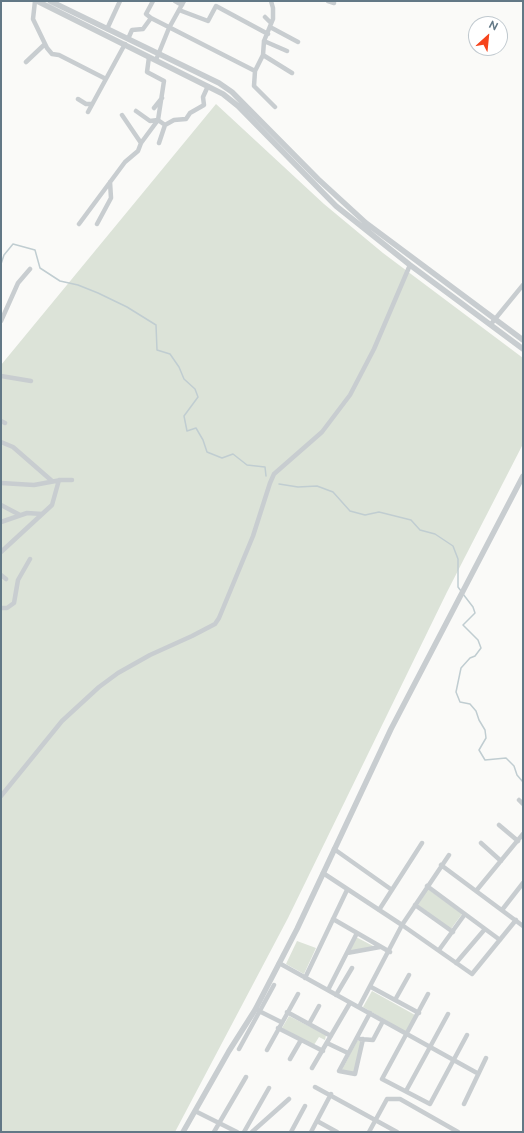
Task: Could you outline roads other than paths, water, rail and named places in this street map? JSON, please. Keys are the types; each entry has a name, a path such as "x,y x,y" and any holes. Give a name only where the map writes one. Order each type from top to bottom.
{"street":[{"path":"106,79 59,55 52,54 44,44 33,19 36,1 126,42 158,54 219,83 232,92 318,179 366,223 523,340"},
{"path":"50,1 106,29 149,57 223,94 238,106 336,206 410,265 523,349"},
{"path":"106,29 120,1"},
{"path":"153,1 146,14 151,18 255,71"},
{"path":"175,1 208,21 216,6 268,34"},
{"path":"271,1 273,8 271,25 264,41 263,55 255,71 254,86 276,108"},
{"path":"328,1 334,3"},
{"path":"156,60 169,28 181,5"},
{"path":"265,17 271,25 298,42"},
{"path":"88,112 132,30 143,29 151,18"},
{"path":"264,41 287,50"},
{"path":"26,62 44,44"},
{"path":"263,55 292,73"},
{"path":"79,224 125,162 138,152 141,143 158,120 163,97 164,81 147,72 149,57"},
{"path":"159,143 165,125 174,120 186,119 190,113 204,106 203,97 208,86"},
{"path":"154,108 163,97"},
{"path":"78,99 86,104 92,104"},
{"path":"136,111 150,121 158,120 165,125"},
{"path":"122,115 141,143"},
{"path":"97,224 110,198 110,182"},
{"path":"1,796 62,721 99,687 118,673 150,655 178,643 215,624 221,614 253,536 274,474 322,432 350,395 374,349 410,265"},
{"path":"1,321 18,283 30,269"},
{"path":"490,324 523,285"},
{"path":"1,376 31,381"},
{"path":"1,442 13,446 52,482"},
{"path":"239,1049 258,1011 279,963 324,873 388,735 523,476"},
{"path":"1,552 52,505 59,480"},
{"path":"1,483 34,485 59,480 72,480"},
{"path":"1,506 20,515"},
{"path":"1,522 28,513 42,514"},
{"path":"1,608 7,608 14,603 18,580 30,559"},
{"path":"1,575 6,579"},
{"path":"499,825 518,841"},
{"path":"476,891 523,834"},
{"path":"379,910 422,843"},
{"path":"481,843 501,861"},
{"path":"334,850 392,890"},
{"path":"359,1007 390,952 402,925 449,855"},
{"path":"441,865 523,926"},
{"path":"324,873 347,890 439,950 472,974 516,920"},
{"path":"502,910 523,883"},
{"path":"427,886 500,940"},
{"path":"305,978 347,890"},
{"path":"415,905 453,932"},
{"path":"439,950 465,914"},
{"path":"333,919 390,952"},
{"path":"456,963 485,929"},
{"path":"328,990 357,933"},
{"path":"346,953 380,947"},
{"path":"279,963 477,1074"},
{"path":"336,995 352,968"},
{"path":"395,1000 409,975"},
{"path":"183,1132 227,1054 258,1011 274,985"},
{"path":"371,987 419,1013"},
{"path":"267,1050 281,1022 298,994"},
{"path":"428,994 382,1079 430,1104 467,1035"},
{"path":"312,1068 350,1003"},
{"path":"309,1024 319,1006"},
{"path":"258,1011 281,1022"},
{"path":"287,1012 330,1036"},
{"path":"363,1039 355,1074 339,1071 370,1013"},
{"path":"406,1091 448,1014"},
{"path":"356,1038 373,1040 383,1021"},
{"path":"278,1028 323,1051"},
{"path":"290,1059 301,1040"},
{"path":"327,1043 348,1053"},
{"path":"464,1104 477,1074 486,1058"},
{"path":"214,1132 246,1077"},
{"path":"315,1087 331,1094 397,1132"},
{"path":"244,1132 269,1088"},
{"path":"311,1132 331,1094"},
{"path":"369,1132 387,1098 400,1099 458,1132"},
{"path":"252,1132 289,1099"},
{"path":"291,1132 305,1106"},
{"path":"195,1111 237,1132"},
{"path":"317,1121 336,1132"}],"waterway":[{"path":"1,264 4,255 13,244 35,250 40,268 60,281 78,285 98,293 127,307 156,325 157,350 170,354 179,367 184,379 195,389 198,397 184,416 187,431 196,428 203,440 207,452 222,458 233,454 247,465 265,467 266,476"},
{"path":"279,484 298,487 317,486 333,492 350,511 365,515 379,512 411,520 420,530 435,534 453,546 458,559 458,587 461,591"},
{"path":"463,594 473,607 475,613 463,625 478,640 481,648 475,656 470,658 461,668 456,692 460,702 470,704 476,711 485,730 486,738 479,750 485,760 506,758 514,766 517,775 523,782"}]}
